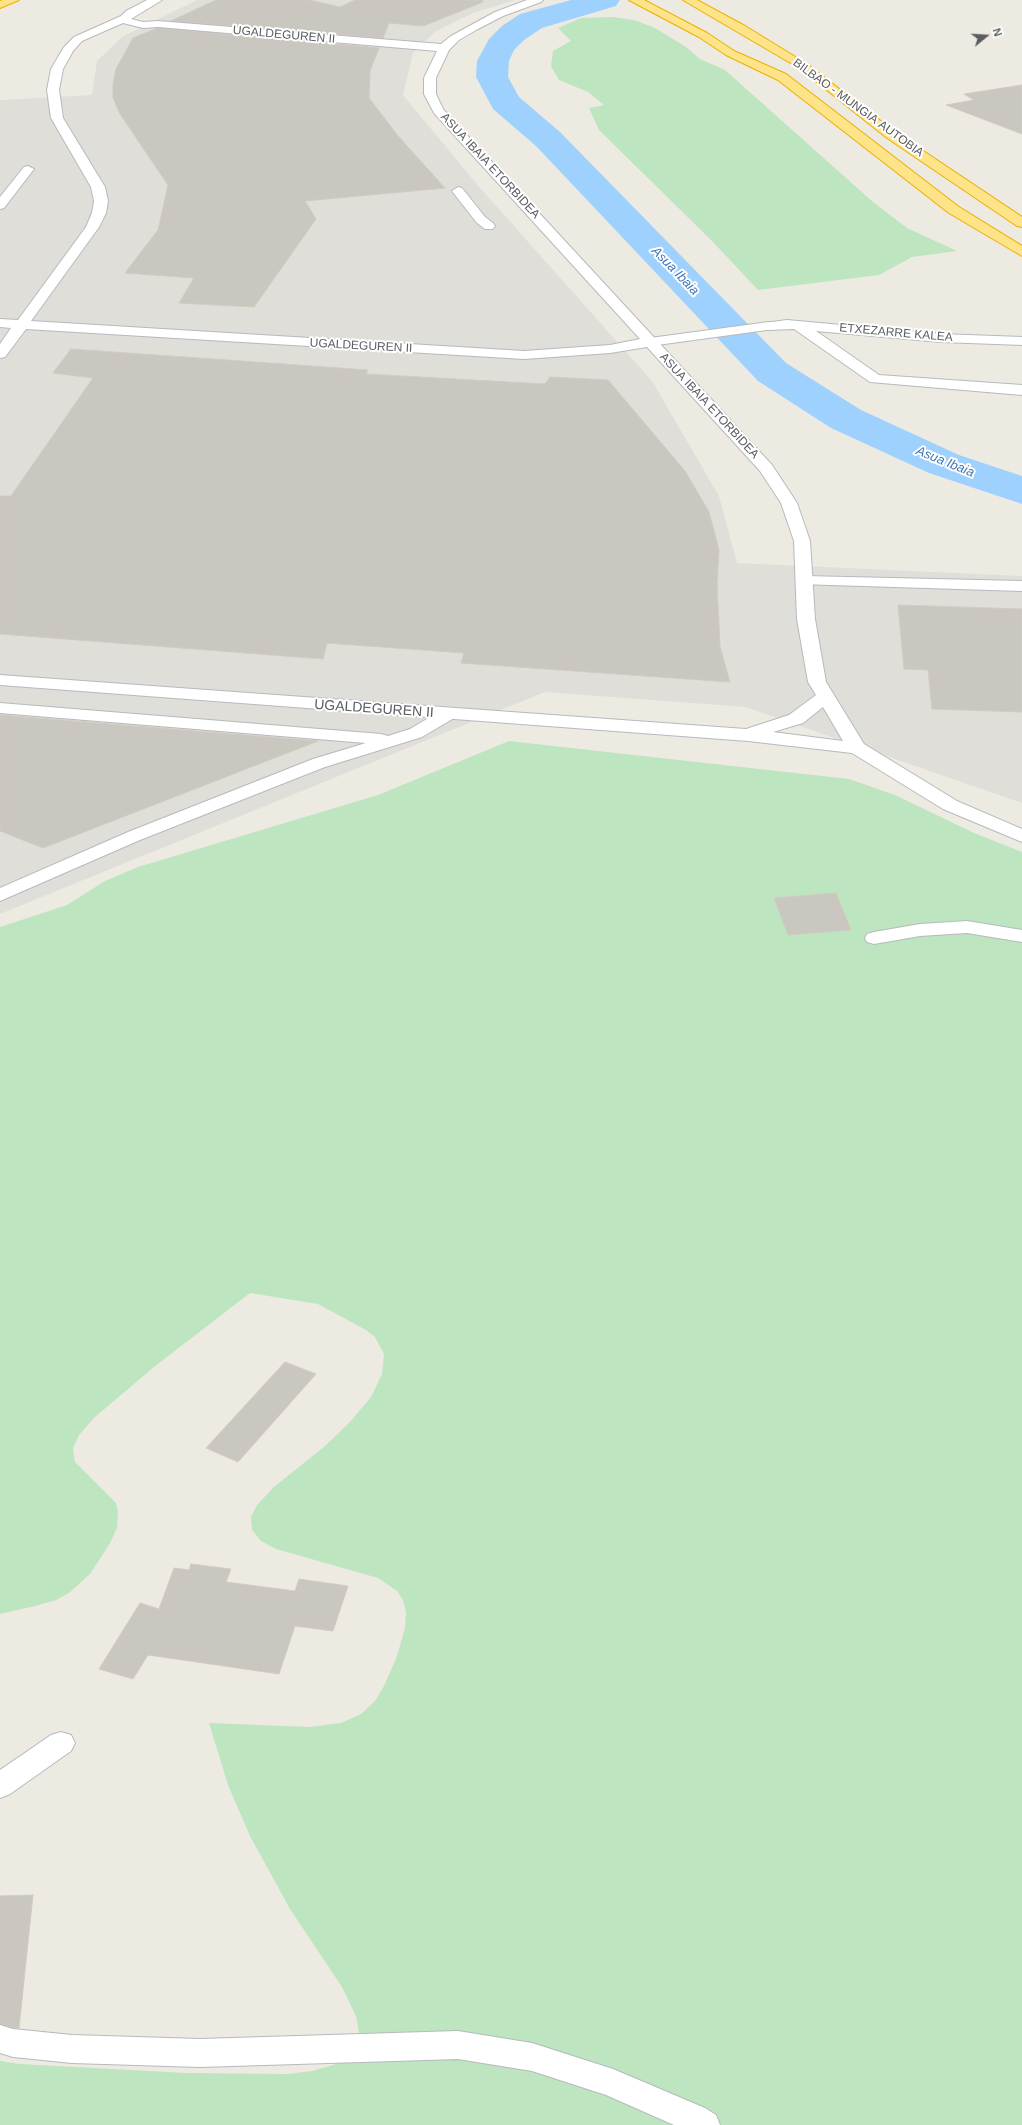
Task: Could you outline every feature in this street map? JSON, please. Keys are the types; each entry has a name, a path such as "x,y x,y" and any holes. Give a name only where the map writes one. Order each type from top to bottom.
{"highway":[{"path":"0,6 13,0"},
{"path":"635,0 657,6 730,53 782,77"},
{"name":"BILBAO - MUNGIA AUTOBIA","path":"692,2 741,28 803,66 891,135 1022,223"},
{"name":"BILBAO - MUNGIA AUTOBIA","path":"657,6 672,8 743,48 954,210 1022,252"},
{"path":"917,139 966,184"}],"street":[{"path":"0,354 92,227 100,213 101,201 98,187 57,118 53,90 57,69 68,49 78,39 125,18 130,13 156,0"},
{"name":"ASUA IBAIA ETORBIDEA","path":"537,0 499,14 455,38 444,48 430,78 430,94 438,110 766,468 785,497 802,541 806,620 816,682 857,748 950,805 1022,836"},
{"path":"142,7 144,16 158,24"},
{"name":"UGALDEGUREN II","path":"125,18 128,21 143,24 444,48"},
{"path":"96,31 143,24"},
{"name":"UGALDEGUREN II","path":"1,323 524,355 610,349 650,342"},
{"path":"798,325 875,378 1022,390"},
{"name":"ETXEZARRE KALEA","path":"769,326 798,325 941,338 1022,342"},
{"name":"UGALDEGUREN II","path":"0,680 748,735 857,748"},
{"name":"UGALDEGUREN II","path":"748,735 796,719 824,697"},
{"path":"0,1786 61,1743"},
{"path":"0,2039 13,2043 72,2049 200,2053 458,2045 532,2057 614,2083 694,2123"}],"lane":[{"path":"0,205 28,169"},
{"path":"458,190 481,220 489,226"},
{"name":"UGALDEGUREN II","path":"650,342 769,326"},
{"path":"804,581 1022,586"},
{"path":"0,708 391,739"},
{"path":"0,895 149,830 319,763 391,739 416,733 448,714"},
{"path":"874,938 920,930 967,927 1022,936"}],"shaded area":[{"path":"197,0 515,0 473,13 435,32 413,53 403,95 481,189 652,381 719,496 737,563 1022,576 1022,803 745,707 545,692 0,914 0,100 92,95 97,61 122,37"}],"green space":[{"path":"612,17 634,20 655,28 686,47 700,59 725,70 873,202 907,228 957,251 912,257 879,275 758,290 713,242 599,130 589,108 604,105 588,92 559,80 551,66 553,51 571,41 558,28 581,18"},
{"path":"509,741 849,779 895,795 974,833 1022,852 1022,2125 0,2125 0,2061 20,2064 187,2073 287,2074 312,2071 333,2065 349,2056 355,2048 359,2032 356,2016 342,1987 290,1909 250,1836 228,1785 209,1723 310,1727 341,1723 361,1714 375,1701 384,1686 397,1656 405,1628 406,1612 403,1600 397,1591 378,1578 276,1549 261,1541 252,1530 251,1517 257,1505 274,1487 325,1446 350,1422 371,1397 382,1374 384,1354 375,1337 366,1330 318,1304 250,1293 154,1367 95,1417 79,1435 73,1448 75,1462 116,1503 118,1512 117,1528 109,1545 90,1574 69,1593 56,1600 0,1614 0,927 67,905 105,881 138,867 378,795"}],"building":[{"path":"216,0 309,0 340,7 355,0 483,0 483,2 423,26 389,23 383,38 171,21"},
{"path":"158,28 379,48 370,71 369,98 398,136 445,188 305,201 316,219 254,307 179,303 194,278 125,273 158,230 168,185 120,114 113,98 113,84 116,69 133,38"},
{"path":"1022,85 1022,134 946,105 974,100 964,94"},
{"path":"71,349 368,370 366,374 545,384 550,377 608,380 685,471 709,512 719,550 717,583 720,647 730,682 461,663 464,653 327,643 323,659 0,634 0,496 11,496 93,378 53,373"},
{"path":"898,605 1022,609 1022,712 932,709 928,670 904,669"},
{"path":"0,715 318,741 43,848 0,831"},
{"path":"836,893 851,930 788,935 774,898"},
{"path":"285,1362 316,1374 238,1462 206,1448"},
{"path":"191,1564 231,1569 226,1582 295,1591 299,1579 348,1586 333,1631 295,1626 279,1674 148,1655 133,1679 99,1669 140,1603 159,1609 174,1568 189,1570"},
{"path":"33,1895 19,2028 13,2028 0,2024 0,1896"}],"waterway":[{"name":"Asua Ibaia","path":"605,0 531,21 513,33 500,46 493,61 492,77 505,102 548,139 772,372 846,419 944,464 1022,491"}]}
